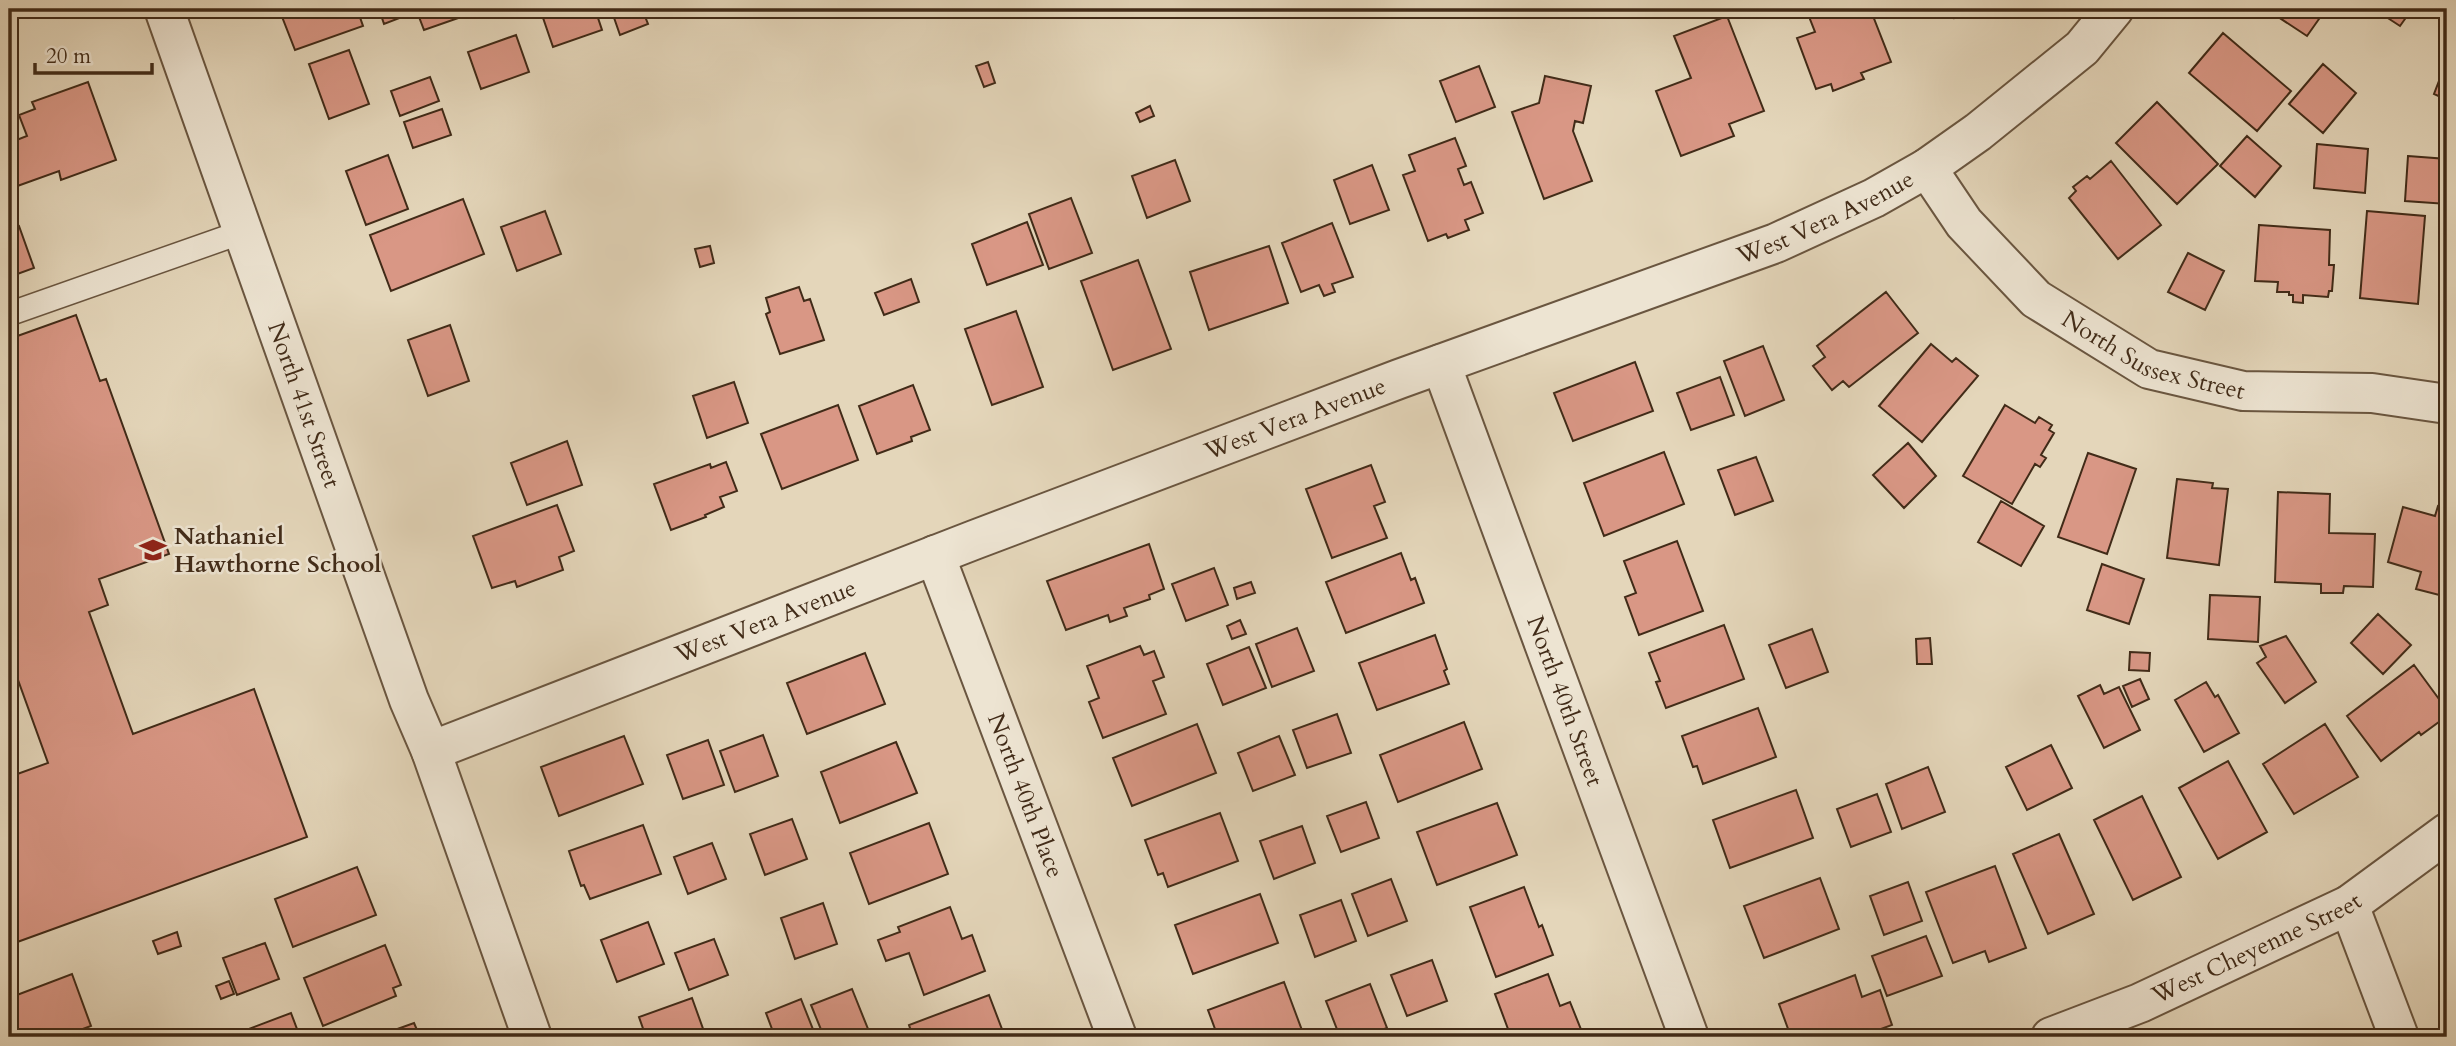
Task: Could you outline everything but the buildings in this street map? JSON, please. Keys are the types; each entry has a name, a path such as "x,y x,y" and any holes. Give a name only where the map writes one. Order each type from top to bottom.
{"street":[{"name":"North 41st Street","path":"164,9 404,687 430,751 532,1037"},
{"name":"West Vera Avenue","path":"430,751 934,555 1441,364 1776,243 1874,198 1927,168 1978,132 2082,48 2114,9"},
{"name":"North Sussex Street","path":"1927,168 1964,223 2036,299 2149,369 2243,391 2372,393 2447,404"},
{"name":"North 40th Street","path":"1441,364 1689,1037"},
{"name":"North 40th Place","path":"934,555 1117,1037"},
{"name":"West Cheyenne Street","path":"2051,1037 2140,1003 2348,905 2447,833"},
{"path":"2348,905 2399,1037"}],"lane":[{"path":"9,314 242,232"}],"place":[{"name":"Nathaniel Hawthorne School","path":"153,550"}]}
